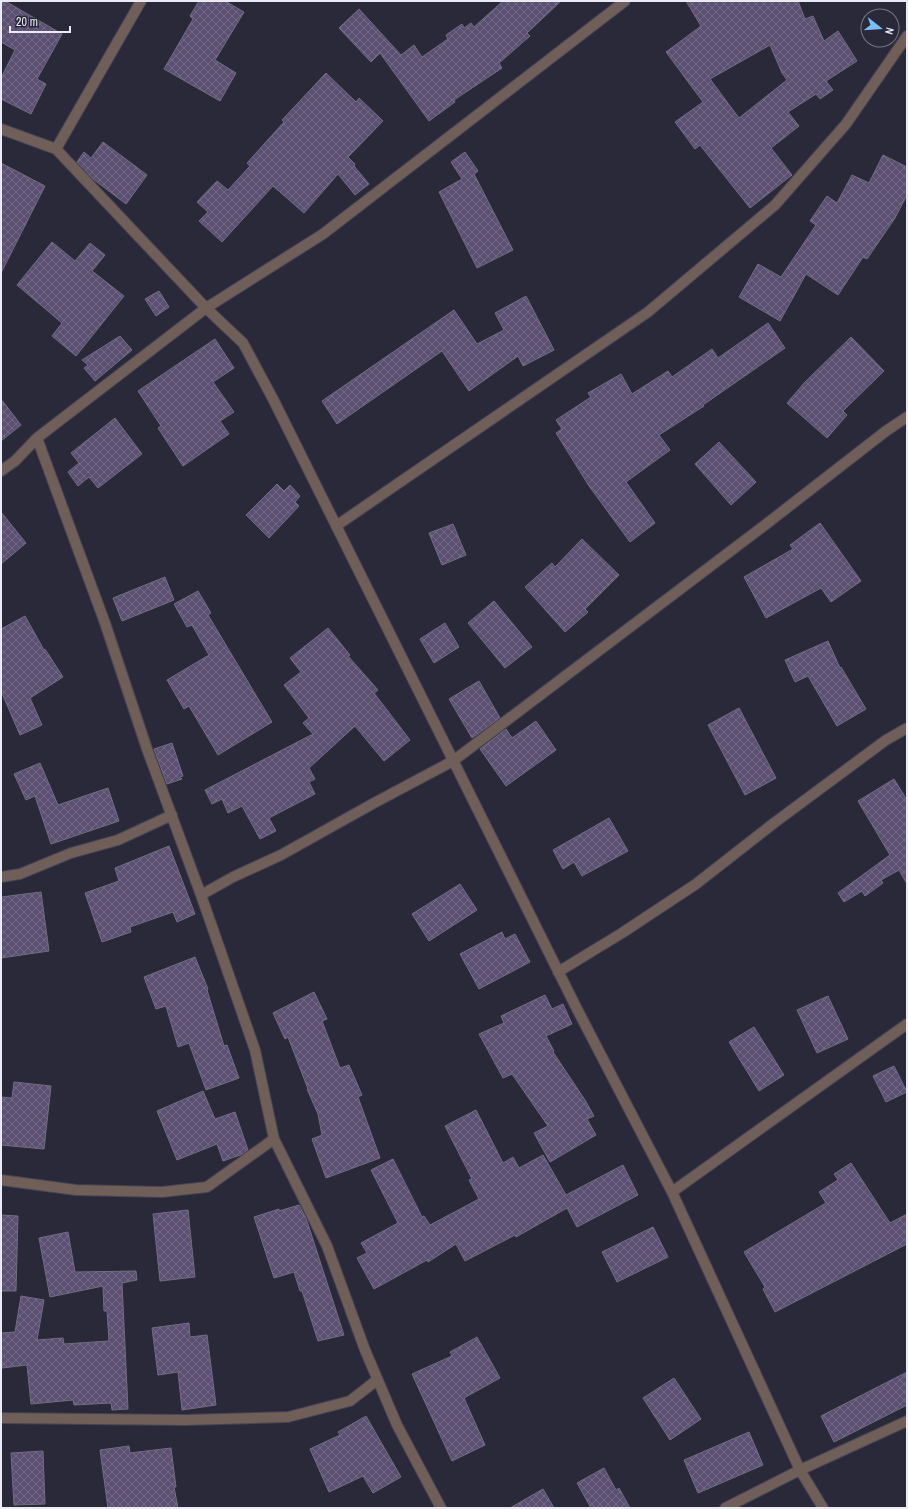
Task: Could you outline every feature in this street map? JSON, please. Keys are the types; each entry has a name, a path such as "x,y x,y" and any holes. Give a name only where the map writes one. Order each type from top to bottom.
{"street":[{"path":"56,149 141,1"},
{"path":"1,471 15,461 37,438 206,308 322,234 625,1"},
{"path":"336,526 648,312 775,205 846,124 907,36"},
{"path":"1,128 56,149 206,308 243,343 273,398 558,972 672,1192 800,1470 823,1508"},
{"path":"201,895 233,877 281,855 453,761 907,417"},
{"path":"37,438 105,623 147,749 201,895 255,1050 274,1139 327,1246 377,1380 397,1425 441,1508"},
{"path":"558,972 622,934 696,884 861,758 886,740 907,728"},
{"path":"1,877 20,874 71,853 118,840 172,815"},
{"path":"672,1192 907,1024"},
{"path":"1,1180 76,1190 162,1192 207,1186 274,1139"},
{"path":"1,1418 185,1420 288,1418 350,1401 377,1380"},
{"path":"725,1508 800,1470 907,1421"}],"building":[{"path":"1,1 5,1 62,34 37,79 46,84 31,114 1,99 1,78 15,50 1,42"},
{"path":"199,1 225,1 244,12 215,60 236,73 220,101 164,69 193,19 190,16"},
{"path":"503,1 561,1 527,33 530,36 499,63 502,68 454,100 455,102 429,121 380,53 371,62 339,28 359,9 401,55 414,45 422,57 448,39 446,35 462,24 464,28 471,23 474,27"},
{"path":"686,1 798,1 805,19 813,16 824,41 838,31 857,61 826,81 833,90 820,99 816,94 788,112 799,126 771,148 792,175 750,208 700,145 695,149 675,122 703,102 666,52 701,26","holes":["770,45 782,73 787,80 739,118 710,79"]},
{"path":"326,73 356,102 359,98 383,121 348,157 355,164 354,166 369,184 355,195 338,174 304,213 273,186 222,242 199,221 208,212 197,202 217,181 228,190 250,166 247,163 284,122 282,120"},
{"path":"103,142 147,175 126,204 93,179 77,162 84,152 91,158"},
{"path":"465,152 478,171 474,174 513,250 477,268 439,192 462,179 451,162"},
{"path":"883,155 907,167 907,195 895,218 867,259 863,257 838,295 806,274 780,321 739,297 758,264 781,277 816,225 810,221 827,196 837,203 852,175 869,183"},
{"path":"1,163 45,186 1,273"},
{"path":"52,242 75,261 90,243 105,255 92,271 124,296 76,356 52,336 62,323 17,285"},
{"path":"159,291 169,307 156,316 145,299"},
{"path":"526,296 554,350 523,366 518,356 469,391 442,351 337,424 322,401 454,310 477,344 504,330 495,313"},
{"path":"768,323 785,348 703,405 704,406 659,435 670,450 626,482 655,523 630,542 589,486 556,433 562,429 556,420 591,397 588,393 621,374 632,394 668,371 672,377 712,349 718,358"},
{"path":"120,336 132,350 95,381 84,368 88,365 82,360"},
{"path":"851,337 884,371 843,411 847,415 827,438 787,403 805,382"},
{"path":"215,339 234,368 213,382 234,412 220,421 229,434 183,466 158,428 161,426 138,391"},
{"path":"1,399 21,425 1,441"},
{"path":"115,418 142,454 98,488 89,477 78,486 68,472 79,463 71,453"},
{"path":"719,442 756,482 731,505 695,464"},
{"path":"277,484 284,491 290,485 300,496 295,502 299,506 269,538 246,515"},
{"path":"1,512 26,543 1,564"},
{"path":"820,523 861,581 831,602 821,588 766,618 744,577 793,549 790,545"},
{"path":"453,524 466,555 442,565 429,533"},
{"path":"582,539 619,575 585,609 588,612 565,632 525,587 552,563 555,567"},
{"path":"165,577 174,600 122,621 113,598"},
{"path":"198,591 211,613 208,615 272,722 218,755 189,706 184,709 167,680 209,655 192,625 187,627 174,604"},
{"path":"494,601 532,647 505,668 468,623"},
{"path":"25,616 44,650 45,649 63,677 30,698 42,725 20,735 1,691 1,629"},
{"path":"445,623 459,647 434,663 420,639"},
{"path":"328,628 350,655 348,656 378,690 374,693 410,740 384,761 355,726 309,768 315,779 309,782 315,794 269,818 276,831 260,839 242,806 228,813 222,799 212,804 205,790 313,734 303,723 309,718 284,685 301,672 290,658"},
{"path":"828,641 840,668 841,667 866,709 837,726 808,676 795,682 785,660"},
{"path":"479,681 500,718 472,738 449,699"},
{"path":"739,708 776,778 745,795 708,725"},
{"path":"536,721 556,750 506,786 480,749 506,729 512,738"},
{"path":"172,743 183,776 180,777 182,779 167,784 154,749"},
{"path":"40,763 58,805 108,788 119,821 51,844 35,796 26,800 14,774"},
{"path":"894,779 907,800 907,884 899,870 881,880 883,883 865,896 862,891 844,902 838,893 890,855 858,801"},
{"path":"609,818 628,851 582,876 574,862 563,869 553,850"},
{"path":"169,846 195,914 177,922 173,912 130,927 131,932 102,942 85,893 119,881 115,868"},
{"path":"460,884 477,910 429,941 412,914"},
{"path":"41,892 49,951 1,958 1,897"},
{"path":"502,932 505,939 515,934 530,962 479,989 460,954"},
{"path":"195,957 208,989 207,990 224,1046 227,1045 239,1078 206,1090 189,1043 178,1047 166,1006 156,1009 144,977"},
{"path":"314,992 327,1019 322,1021 340,1068 349,1065 362,1095 358,1097 380,1158 326,1178 312,1139 322,1135 318,1114 288,1037 285,1039 273,1013"},
{"path":"545,995 552,1009 563,1004 572,1024 546,1036 554,1051 553,1052 594,1116 587,1119 596,1135 550,1162 534,1133 548,1126 512,1074 503,1078 479,1034 504,1023 501,1016"},
{"path":"828,996 848,1039 817,1053 797,1010"},
{"path":"754,1027 784,1075 759,1091 729,1042"},
{"path":"894,1066 907,1092 886,1102 873,1076"},
{"path":"14,1082 51,1086 44,1149 1,1145 1,1097 12,1098"},
{"path":"203,1091 215,1119 235,1112 248,1150 243,1154 223,1161 217,1144 177,1160 157,1111"},
{"path":"476,1110 503,1163 513,1157 519,1168 543,1155 566,1195 623,1165 638,1195 577,1227 567,1208 516,1237 515,1235 465,1261 456,1244 428,1262 427,1260 374,1289 357,1258 367,1253 361,1243 398,1223 371,1170 393,1159 422,1217 424,1216 430,1225 479,1199 469,1180 472,1179 445,1126"},
{"path":"851,1163 890,1223 907,1214 907,1244 775,1312 763,1289 765,1287 744,1252 826,1203 819,1192 838,1180 834,1174"},
{"path":"299,1205 306,1218 344,1335 318,1341 302,1291 300,1291 294,1272 274,1278 254,1217 279,1209 279,1211"},
{"path":"188,1210 195,1277 160,1281 153,1214"},
{"path":"1,1215 18,1216 16,1291 1,1291"},
{"path":"653,1227 668,1257 617,1282 602,1252"},
{"path":"68,1232 75,1272 136,1271 137,1280 122,1283 128,1409 112,1410 111,1403 74,1405 73,1400 31,1404 27,1365 2,1368 1,1333 15,1332 21,1296 44,1300 37,1340 63,1338 64,1344 109,1341 107,1311 104,1311 103,1286 50,1297 39,1238"},
{"path":"189,1323 190,1337 207,1335 216,1405 182,1410 178,1372 158,1375 152,1328"},
{"path":"477,1337 500,1378 464,1398 485,1445 452,1461 412,1374 452,1356 450,1352"},
{"path":"907,1372 907,1405 834,1442 821,1416"},
{"path":"674,1378 701,1419 670,1440 643,1398"},
{"path":"366,1416 401,1477 373,1493 363,1476 329,1492 310,1449 340,1435 338,1432"},
{"path":"749,1432 763,1465 698,1493 684,1460"},
{"path":"129,1446 130,1453 171,1448 176,1487 174,1487 178,1508 108,1508 100,1450"},
{"path":"43,1451 45,1504 14,1505 11,1453"},
{"path":"604,1468 616,1490 619,1488 630,1508 591,1508 577,1483"},
{"path":"543,1489 554,1508 510,1508"}]}
